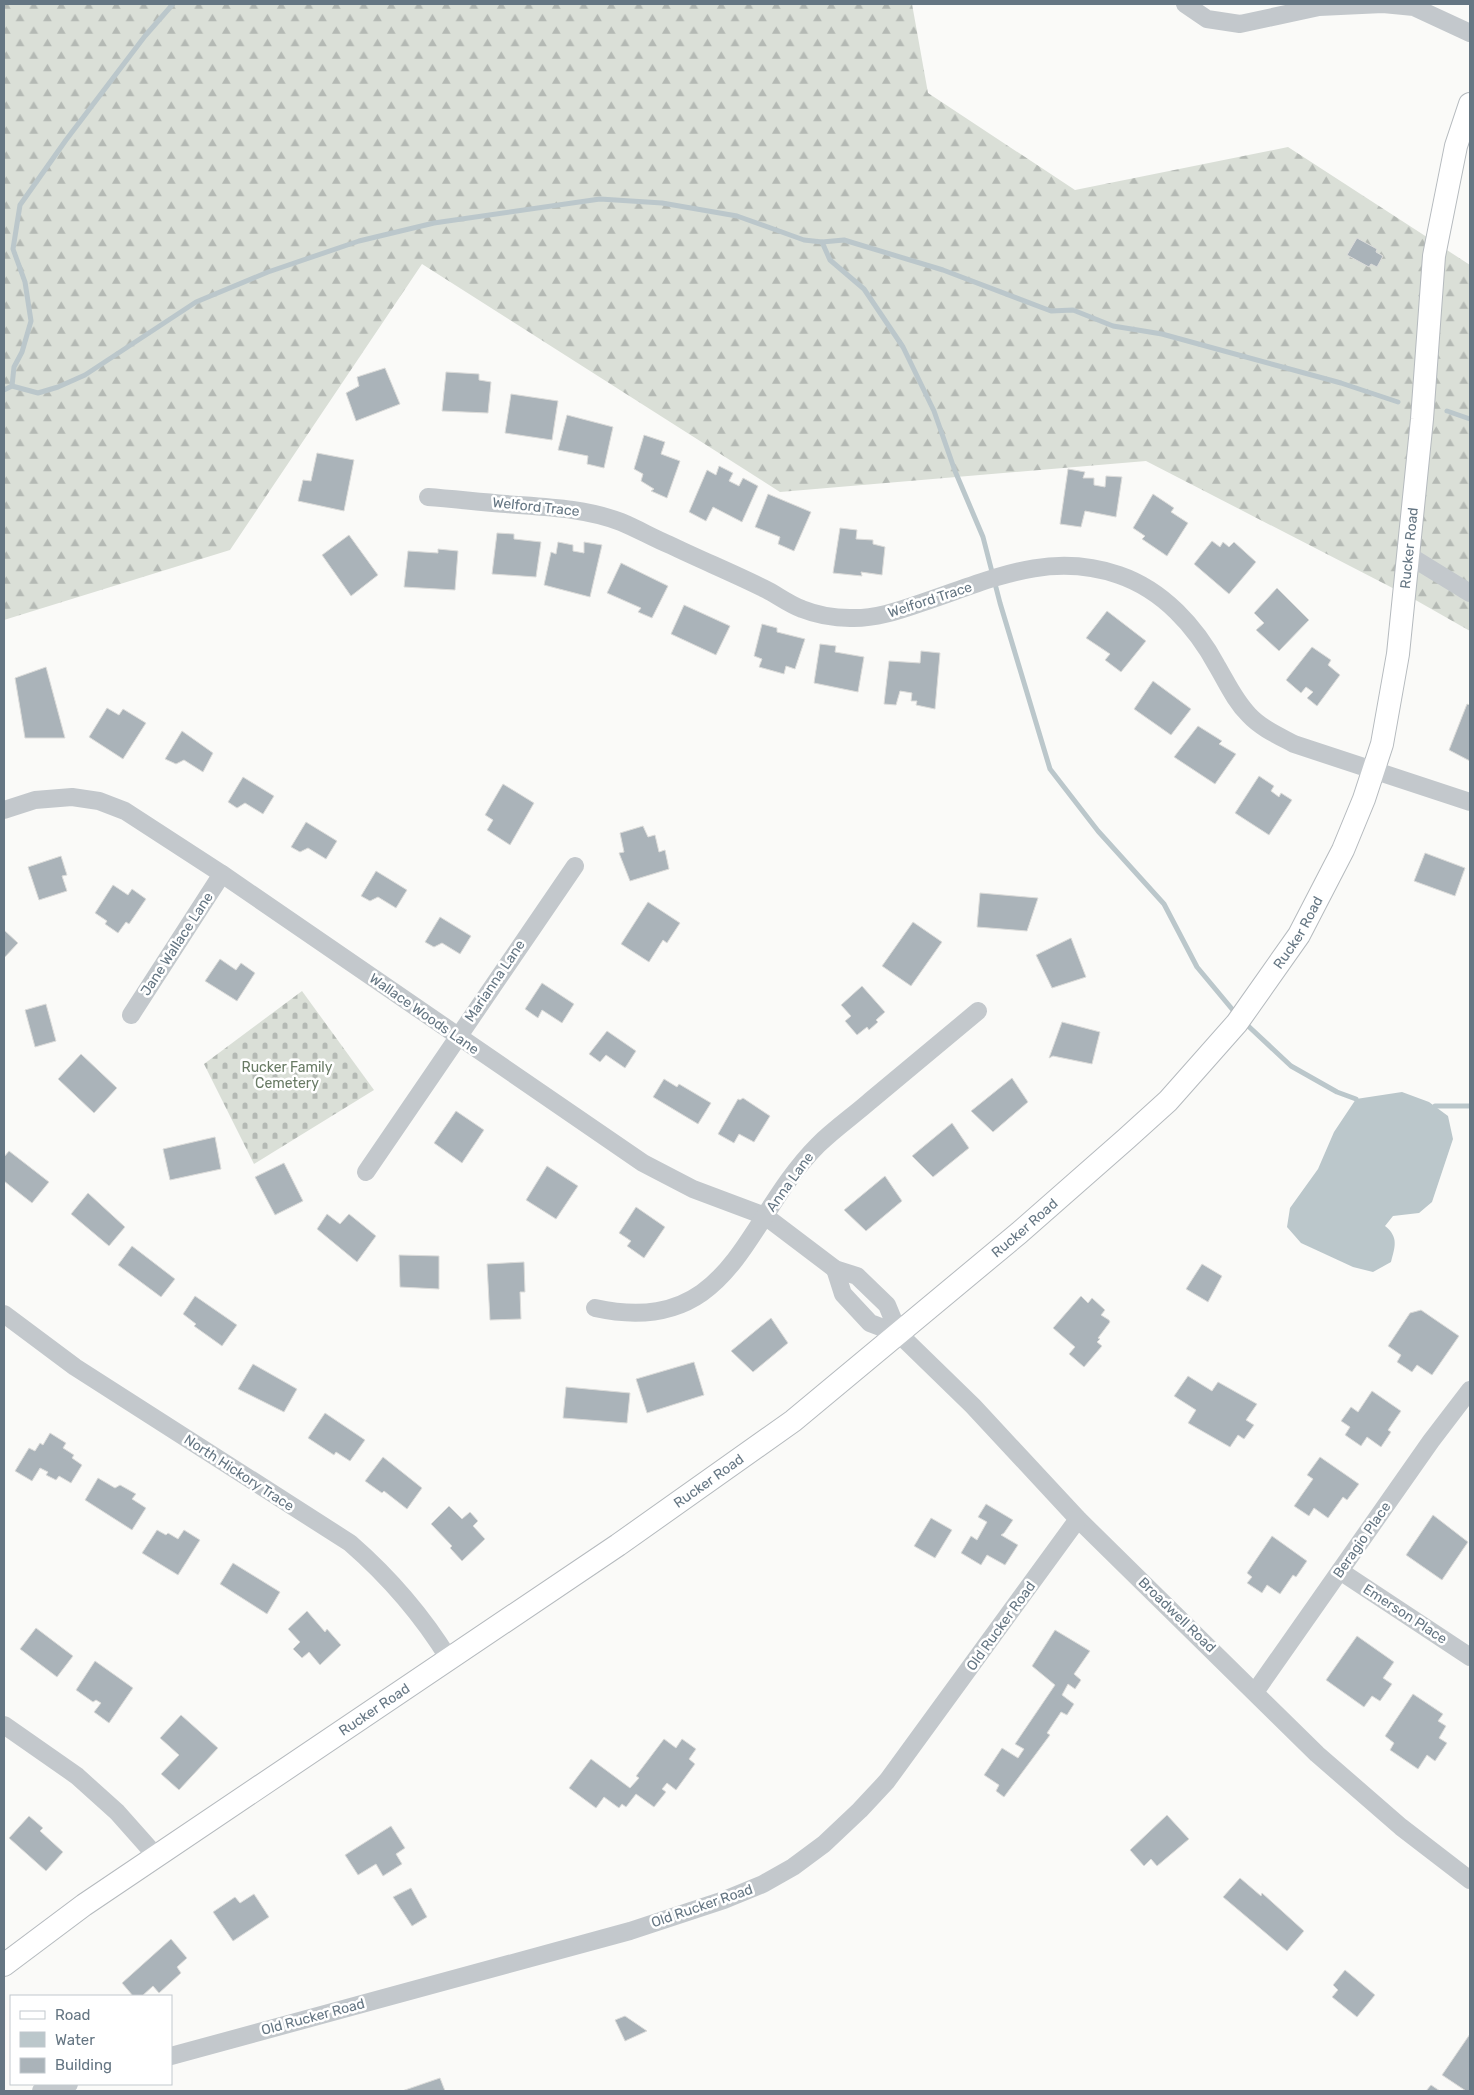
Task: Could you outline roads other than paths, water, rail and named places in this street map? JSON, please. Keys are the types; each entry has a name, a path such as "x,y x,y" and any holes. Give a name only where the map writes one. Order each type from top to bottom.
{"main road":[{"name":"Rucker Road","path":"4,1964 84,1905 618,1545 793,1422 899,1334 1126,1139 1168,1101 1209,1057 1237,1023 1299,935 1343,850 1382,744 1394,690 1422,420 1434,256 1446,189 1467,127 1470,104"}],"street":[{"path":"1185,4 1207,19 1240,24 1320,7 1384,4 1414,7 1470,32"},
{"name":"Welford Trace","path":"428,497 552,507 594,514 644,532 764,588 801,609 826,616 852,618 878,616 1018,570 1043,566 1069,565 1095,568 1121,575 1166,601 1184,619 1201,640 1226,685 1250,716 1271,732 1294,744 1470,802"},
{"path":"1408,555 1470,592"},
{"name":"Wallace Woods Lane","path":"4,810 35,800 72,797 99,801 126,811 222,874 643,1164 694,1189 765,1216 835,1269 857,1276 887,1305 899,1334"},
{"name":"Marianna Lane","path":"366,1172 575,866"},
{"name":"Jane Wallace Lane","path":"131,1015 222,874"},
{"name":"Anna Lane","path":"595,1308 616,1313 643,1313 669,1308 694,1298 712,1286 728,1270 794,1172 818,1145 978,1010"},
{"path":"835,1269 843,1294 872,1325 899,1334"},
{"name":"North Hickory Trace","path":"4,1314 75,1367 350,1543 378,1567 403,1595 436,1638 449,1659"},
{"name":"Broadwell Road","path":"899,1334 973,1406 1078,1518 1317,1754 1401,1827 1470,1880"},
{"name":"Beragio Place","path":"1255,1692 1470,1390"},
{"name":"Old Rucker Road","path":"172,2056 630,1931 724,1900 763,1884 793,1867 824,1844 887,1781 1078,1518"},
{"name":"Emerson Place","path":"1340,1571 1470,1657"},
{"path":"4,1725 77,1776 116,1812 157,1857"},
{"path":"42,2091 65,2085"}],"water":[{"path":"1402,1092 1429,1102 1448,1116 1453,1139 1432,1202 1419,1213 1393,1216 1385,1226 1392,1234 1395,1243 1391,1262 1373,1272 1353,1267 1301,1243 1287,1227 1290,1208 1318,1169 1334,1132 1356,1099"}],"waterway":[{"path":"12,386 14,367 22,352 31,321 25,282 13,249 20,205 66,140 145,36 173,4"},
{"path":"4,390 12,386 38,393 58,387 85,375 196,302 268,272 359,241 434,223 600,199 662,203 737,216 804,240 822,242 844,240 943,270 1051,311 1073,310 1113,326 1162,334 1341,383 1398,402"},
{"path":"822,242 830,260 864,289 903,347 934,411 955,471 983,537 1000,603 1050,769 1098,831 1164,904 1197,967 1237,1015"},
{"path":"1447,411 1470,419"},
{"path":"1245,1023 1291,1066 1337,1092 1356,1099"},
{"path":"1435,1106 1470,1106"}],"park label":[{"name":"Rucker Family Cemetery","path":"287,1076"}]}
